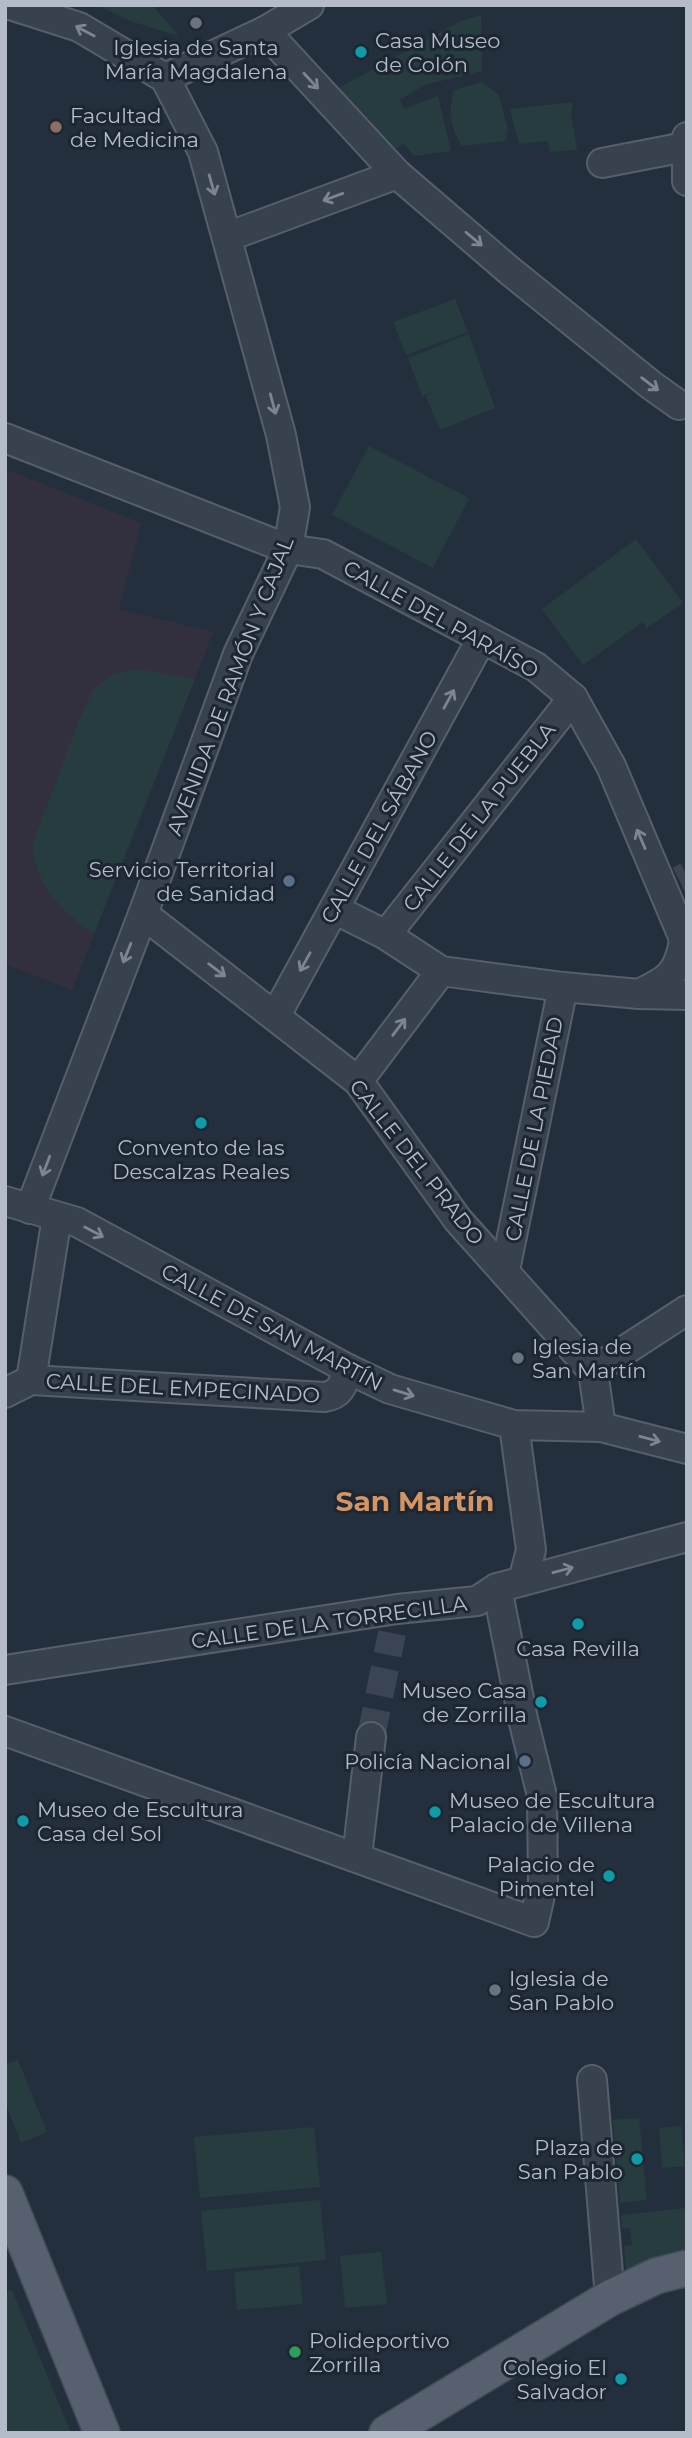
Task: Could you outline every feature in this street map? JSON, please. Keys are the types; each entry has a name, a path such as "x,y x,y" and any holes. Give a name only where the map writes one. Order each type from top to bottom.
{"main road":[{"path":"6,2198 102,2433"},
{"path":"387,2433 656,2276 687,2268"}],"street":[{"path":"10,5 79,27 165,78 265,31 306,6"},
{"path":"265,31 397,174 521,279 684,409"},
{"name":"AVENIDA DE RAMÓN Y CAJAL","path":"18,1205 143,914 238,654 288,549 295,507 281,435 203,152 165,78"},
{"path":"602,163 686,142 687,181"},
{"path":"227,237 397,174"},
{"name":"CALLE DEL PARAÍSO","path":"5,438 288,549 323,554 536,667 573,698 611,766 670,884 685,944 676,970 665,982 639,994"},
{"name":"CALLE DEL SÁBANO","path":"276,1016 482,638"},
{"name":"CALLE DE LA PUEBLA","path":"386,935 573,698"},
{"path":"334,909 386,935 441,971 562,987 687,995"},
{"name":"CALLE DEL PRADO","path":"143,914 358,1081 458,1220 593,1371"},
{"path":"358,1081 441,971"},
{"name":"CALLE DE LA PIEDAD","path":"505,1270 562,987"},
{"name":"CALLE DE SAN MARTÍN","path":"18,1205 77,1222 348,1370 390,1389 514,1425 601,1427 687,1449"},
{"path":"31,1380 57,1217"},
{"path":"601,1427 593,1371 687,1310"},
{"name":"CALLE DEL EMPECINADO","path":"6,1393 31,1380 324,1397 336,1394 341,1389 348,1370"},
{"path":"5,1401 6,1393"},
{"path":"5,1731 534,1922 543,1882 542,1796 523,1719 510,1585 531,1550 514,1425"},
{"name":"CALLE DE LA TORRECILLA","path":"5,1670 394,1621 477,1601 510,1585 687,1537"},
{"path":"357,1857 371,1737"},
{"path":"592,2080 599,2308"},
{"path":"404,2433 599,2308 687,2279"}],"shaded area":[{"path":"5,469 141,523 119,609 213,632 72,990 5,964"}],"green space":[{"path":"97,5 152,5 179,36 130,21"},
{"path":"481,15 482,71 424,85 400,100 404,109 438,96 451,151 414,156 403,143 396,149 337,89 461,21"},
{"path":"482,82 499,95 508,130 505,141 462,146 451,119 454,90"},
{"path":"573,102 571,114 577,150 550,152 547,141 519,144 510,109"},
{"path":"455,299 468,332 406,355 393,322"},
{"path":"469,334 495,408 440,430 426,396 434,392 422,396 408,358"},
{"path":"369,446 469,498 433,568 332,515"},
{"path":"636,539 683,603 647,628 643,622 583,665 542,609"},
{"path":"136,669 195,679 94,934 72,917 45,886 32,846 79,720 93,690 113,674"},
{"path":"18,2060 47,2132 21,2143 5,2102 5,2064"},
{"path":"639,2118 647,2200 620,2203 613,2120"},
{"path":"681,2126 685,2166 662,2168 659,2128"},
{"path":"314,2127 320,2187 200,2198 194,2137"},
{"path":"320,2200 326,2260 207,2271 201,2211"},
{"path":"687,2208 687,2248 626,2270 624,2246 632,2245 630,2228 622,2228 621,2215"},
{"path":"381,2252 387,2304 345,2308 340,2256"},
{"path":"299,2266 303,2304 237,2310 234,2272"},
{"path":"12,2290 71,2433 7,2433 5,2292"}],"tunnel":[{"path":"679,880 687,876"},
{"path":"371,1737 392,1633"}],"place":[{"name":"Iglesia de Santa María Magdalena","path":"196,23"},
{"name":"Casa Museo de Colón","path":"361,52"},
{"name":"Facultad de Medicina","path":"56,127"},
{"name":"Servicio Territorial de Sanidad","path":"289,881"},
{"name":"Convento de las Descalzas Reales","path":"201,1123"},
{"name":"Iglesia de San Martín","path":"518,1358"},
{"name":"Casa Revilla","path":"578,1624"},
{"name":"Museo Casa de Zorrilla","path":"541,1702"},
{"name":"Policía Nacional","path":"525,1761"},
{"name":"Museo de Escultura Palacio de Villena","path":"435,1812"},
{"name":"Museo de Escultura Casa del Sol","path":"23,1821"},
{"name":"Palacio de Pimentel","path":"609,1876"},
{"name":"Iglesia de San Pablo","path":"495,1990"},
{"name":"Plaza de San Pablo","path":"637,2159"},
{"name":"Polideportivo Zorrilla","path":"295,2352"},
{"name":"Colegio El Salvador","path":"621,2379"}],"district":[{"name":"San Martín","path":"415,1501"}]}
